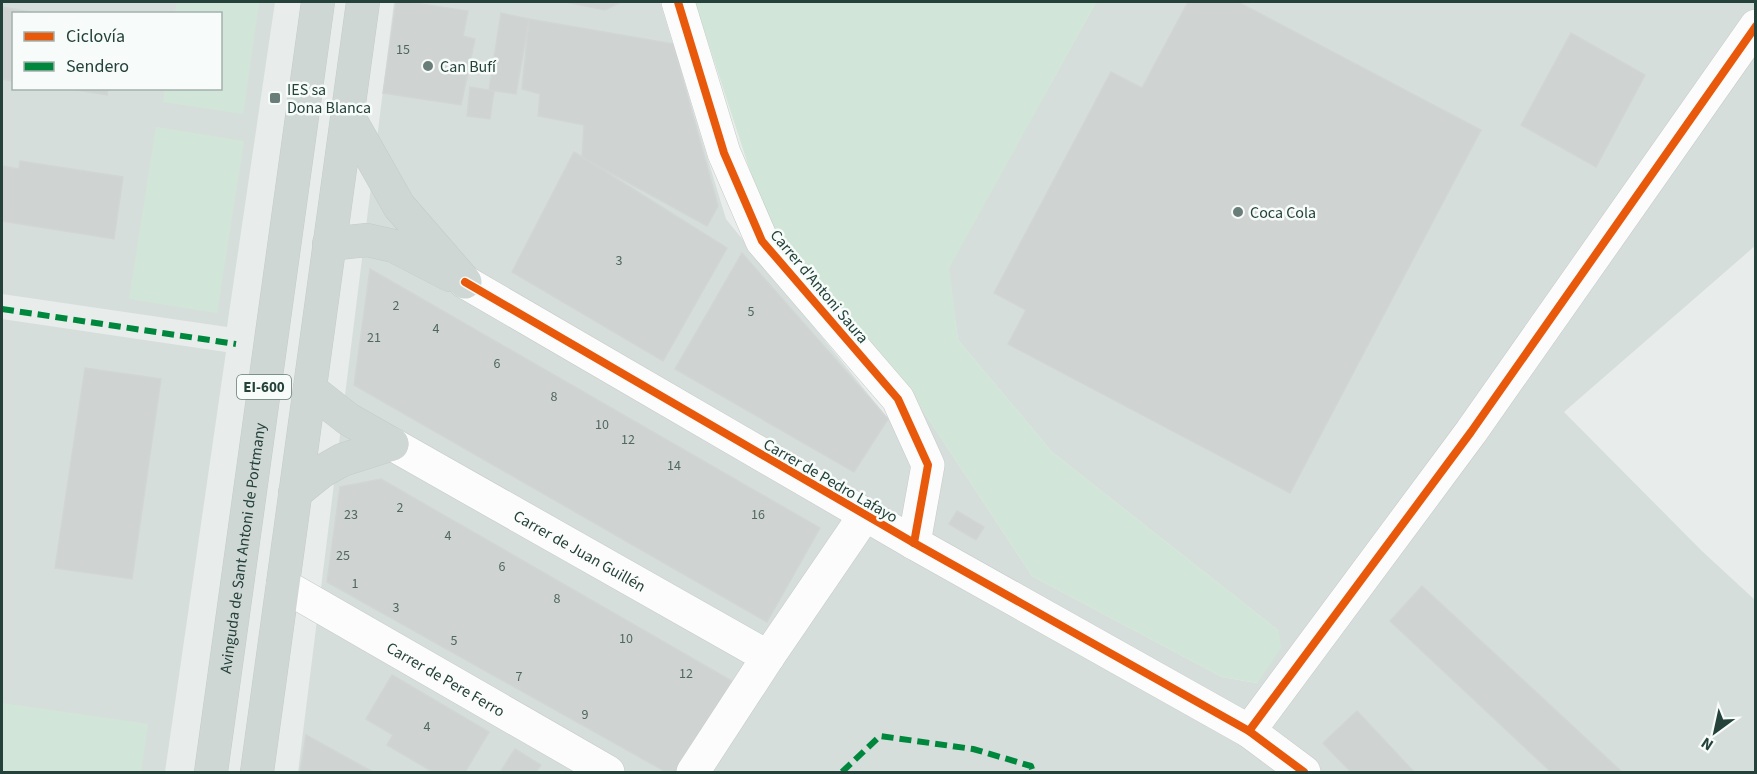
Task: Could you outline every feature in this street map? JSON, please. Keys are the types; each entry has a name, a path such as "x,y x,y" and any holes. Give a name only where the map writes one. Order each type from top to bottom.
{"main road":[{"name":"Avinguda de Sant Antoni de Portmany","path":"211,772 318,2"},
{"name":"EI-600","path":"257,772 363,2"},
{"path":"347,114 399,206 465,282"},
{"path":"329,244 367,240 394,246 465,282"},
{"path":"310,389 348,419 392,444"},
{"path":"295,493 321,471 342,460 392,444"}],"street":[{"name":"Carrer d'Antoni Saura","path":"678,2 724,153 762,241 898,399 928,465 914,543"},
{"path":"1270,772 1249,731 1471,432 1755,26"},
{"name":"Carrer de Pedro Lafayo","path":"465,282 865,515 1249,731 1304,772"},
{"name":"Carrer de Juan Guillén","path":"392,444 768,657"},
{"path":"693,772 865,515"},
{"name":"Carrer de Pere Ferro","path":"283,585 608,772"}],"shaded area":[{"path":"2,2 275,2 227,327 2,294"},
{"path":"394,2 660,2 726,219 899,432 920,406 1032,576 1222,677 1257,683 1279,631 1052,452 958,340 948,268 1096,2 1755,2 1755,246 1564,412 1702,551 1755,600 1755,772 298,772"},
{"path":"2,319 226,352 165,772 2,772"}],"green space":[{"path":"177,2 259,2 243,114 163,102 165,90 222,90 222,12 175,12"},
{"path":"695,2 1096,2 949,268 958,340 1052,452 1279,631 1281,648 1257,683 1222,677 1032,576 920,406 766,220"},
{"path":"156,127 244,141 217,313 129,299"},
{"path":"2,703 148,724 141,772 2,772"}],"building":[{"name":"Can Bufí","path":"396,2 468,11 463,36 475,39 461,105 383,93"},
{"path":"566,2 621,2 605,10"},
{"name":"Coca Cola","path":"1188,2 1238,2 1481,130 1290,493 1008,344 1026,310 994,293 1111,72 1142,88"},
{"path":"2,7 31,12 12,12 12,81 2,79"},
{"path":"501,13 529,19 516,94 489,90"},
{"path":"529,19 673,44 718,206 707,226 582,157 584,125 538,116 540,94 522,89"},
{"path":"1571,33 1645,75 1596,167 1521,125"},
{"path":"470,87 494,91 490,119 467,116"},
{"path":"77,90 108,90 107,95"},
{"path":"574,152 727,248 663,361 512,272"},
{"path":"20,161 123,177 114,239 2,221 2,166 19,169"},
{"path":"742,253 888,419 854,472 675,369"},
{"path":"370,269 820,528 767,622 354,385"},
{"path":"85,368 161,379 132,579 55,568"},
{"path":"381,479 732,681 683,772 666,772 327,582 340,487"},
{"path":"957,511 984,527 976,540 949,524"},
{"path":"1422,586 1622,772 1551,772 1390,621"},
{"path":"392,675 489,732 465,772 433,772 387,745 393,735 366,719"},
{"path":"1357,711 1414,772 1351,772 1323,743"},
{"path":"306,735 373,772 300,772"},
{"path":"515,749 541,765 536,772 500,772"}],"marked path":[{"path":"2,309 236,344"},
{"path":"842,772 880,736 973,749 1031,766 1033,772"}],"cycle path":[{"path":"678,2 724,153 762,241 898,399 928,465 914,543"},
{"path":"1249,731 1471,432 1756,26"},
{"path":"465,282 914,543 1249,731 1304,772"}],"place":[{"name":"Can Bufí","path":"428,66"},
{"name":"IES sa Dona Blanca","path":"275,98"},
{"name":"Coca Cola","path":"1238,212"}]}
